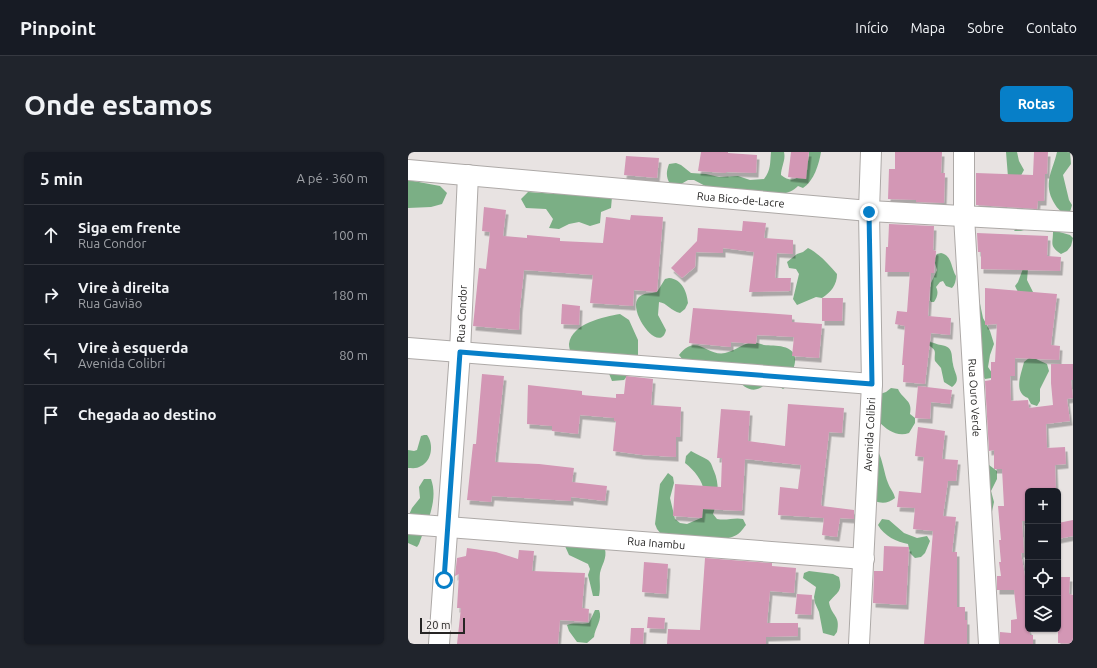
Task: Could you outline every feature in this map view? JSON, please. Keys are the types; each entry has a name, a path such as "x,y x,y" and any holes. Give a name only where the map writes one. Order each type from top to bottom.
{"street":[{"name":"Avenida Colibri","path":"859,644 872,384 869,212 871,152"},
{"name":"Rua Ouro Verde","path":"964,152 964,216 989,644"},
{"name":"Rua Bico-de-Lacre","path":"408,170 869,212 1073,222"},
{"name":"Rua Condor","path":"439,644 460,352 468,175"},
{"path":"408,348 872,384"},
{"name":"Rua Inambu","path":"408,524 864,559"}],"green space":[{"path":"771,152 784,152 781,175 787,179 793,179 797,178 805,170 809,152 821,152 815,172 807,185 803,188 798,186 790,192 781,194 711,189 694,180 688,180 676,187 670,184 667,177 669,164 676,163 691,173 719,177 738,176 750,180 764,179 769,169"},
{"path":"1006,152 1017,152 1019,161 1024,170 1018,181 1008,177"},
{"path":"1057,152 1070,152 1071,164 1063,175 1069,200 1072,205 1070,212 1064,213 1058,209 1054,203 1049,187 1050,176"},
{"path":"408,180 440,186 447,193 442,204 431,207 408,208"},
{"path":"567,191 612,197 611,208 601,212 600,223 590,226 579,222 569,224 559,229 549,228 553,219 546,209 526,208 521,199 528,192 558,194"},
{"path":"1018,226 1050,228 1070,235 1073,238 1071,246 1067,251 1061,254 1053,247 1053,232 1027,229 1014,231"},
{"path":"808,248 827,263 837,274 837,278 833,288 822,298 816,297 797,305 793,299 799,274 796,269 789,268 787,262"},
{"path":"937,254 945,254 949,259 956,276 956,281 952,288 946,286 943,281 940,282 936,287 936,298 934,302 931,302 931,283 937,270 934,260"},
{"path":"1024,266 1028,269 1027,280 1033,292 1032,294 1018,292 1015,286"},
{"path":"669,278 680,283 683,287 688,303 685,309 680,313 659,302 658,315 666,330 663,337 657,338 645,328 640,320 636,303 641,295 657,292 665,279"},
{"path":"973,299 979,299 983,318 990,331 994,344 988,367 992,373 991,378 985,379 982,374"},
{"path":"620,314 629,320 638,340 638,363 624,380 612,381 608,371 571,353 569,344 571,337 582,326 598,319"},
{"path":"752,342 784,347 793,352 795,362 788,386 783,389 767,382 759,389 755,390 747,388 743,386 737,378 683,360 679,355 685,348 691,346 697,345 713,352 725,353"},
{"path":"929,342 945,346 950,350 957,376 957,382 952,387 944,382 941,368 935,361 935,352 928,345"},
{"path":"1029,358 1036,359 1047,364 1049,371 1040,389 1040,401 1037,406 1031,404 1028,398 1023,395 1019,387 1024,362"},
{"path":"891,388 898,389 909,403 911,409 910,414 915,418 915,423 909,433 900,434 892,432 879,422 880,394"},
{"path":"427,435 431,443 430,456 425,464 419,467 408,468 408,450 417,450 421,436"},
{"path":"691,451 709,461 716,476 718,492 713,514 717,519 743,519 746,525 737,535 726,539 698,538 661,534 657,529 655,524 660,484 668,473 673,477 674,483 670,498 675,519 680,523 687,524 701,518 704,498 702,484 698,476 685,463 686,456"},
{"path":"878,451 885,475 895,498 885,502 875,501"},
{"path":"988,451 989,465 997,471 997,479 991,491 994,502 990,521"},
{"path":"424,479 431,479 433,487 433,504 417,547 408,543 408,517 412,508 420,498 419,487"},
{"path":"882,519 889,520 904,533 917,538 927,536 930,541 925,553 921,557 915,558 910,553 908,544 891,538 881,529 878,525"},
{"path":"565,546 605,549 605,559 600,573 599,596 593,596 588,575 590,569 588,564 569,555"},
{"path":"809,571 833,574 839,577 840,589 829,602 838,622 837,632 834,636 823,633 819,612 814,597 816,587 803,578 804,573"},
{"path":"595,610 599,610 600,617 594,637 587,643 577,642 569,631 567,625 589,623"}],"building":[{"path":"701,152 728,152 757,155 756,173 698,171"},
{"path":"791,152 809,152 806,179 788,177"},
{"path":"895,152 942,152 941,173 945,173 944,203 888,199 889,169 895,169"},
{"path":"1034,152 1048,152 1047,174 1045,174 1044,201 1038,201 1037,209 976,205 976,173 1033,175"},
{"path":"626,156 659,158 657,178 624,175"},
{"path":"484,207 506,210 503,236 527,238 527,235 560,238 560,241 603,243 606,217 630,220 631,215 663,217 657,292 634,290 633,306 590,303 593,275 524,270 519,330 473,326 479,268 486,269 490,232 482,231"},
{"path":"743,221 766,223 764,238 793,240 793,254 777,253 775,278 791,278 790,291 749,292 754,252 723,248 723,253 696,252 695,267 682,278 671,268 697,241 698,228 742,231"},
{"path":"889,224 934,226 933,250 936,251 934,273 931,273 928,316 951,318 950,335 931,333 925,384 903,382 904,365 902,365 905,326 895,324 897,311 907,312 910,272 885,272"},
{"path":"977,233 1048,236 1047,256 1061,257 1060,271 981,269 981,252 978,252"},
{"path":"985,288 1057,294 1051,345 1060,346 1059,360 1015,358 1015,376 1010,376 1011,401 1028,400 1029,408 1053,405 1051,364 1073,364 1073,380 1071,380 1073,398 1067,399 1070,421 1046,424 1047,448 1065,447 1066,464 1055,465 1056,488 1025,488 1025,521 1022,521 1024,553 1021,553 1025,576 1025,632 1030,632 1030,635 1033,635 1033,644 1000,644 1000,632 1011,633 1011,620 1017,619 1014,590 997,590 997,576 1001,576 999,562 1001,562 999,540 1001,540 998,506 1004,506 1002,469 994,469 994,450 989,451 985,381 991,380 991,362 995,362 997,324 985,325"},
{"path":"822,298 843,298 842,321 822,321"},
{"path":"562,304 580,306 579,325 561,324"},
{"path":"693,308 792,315 792,322 822,324 819,358 792,356 794,337 757,335 756,344 731,342 731,347 689,343"},
{"path":"482,374 504,376 495,462 539,464 574,468 572,482 607,486 605,501 571,497 571,501 492,496 491,502 467,500 473,444 476,444"},
{"path":"626,376 653,379 651,405 681,407 680,437 676,437 676,457 642,455 613,451 616,421 614,421 614,418 580,415 578,434 552,431 552,426 527,424 528,385 582,391 582,395 616,398 616,394 624,394"},
{"path":"918,386 952,390 950,404 931,402 930,419 915,418"},
{"path":"788,404 844,408 842,433 829,432 821,504 822,506 854,510 854,519 840,518 837,537 822,535 824,518 778,515 780,487 798,489 801,465 745,459 742,511 703,509 702,518 673,516 675,484 721,487 722,458 717,458 721,409 750,411 748,441 785,446"},
{"path":"918,427 945,431 942,459 958,460 956,481 948,481 943,516 956,517 952,552 957,552 957,607 965,607 965,620 967,620 967,644 924,644 933,531 913,529 915,508 897,507 899,491 921,493 924,457 915,456"},
{"path":"1073,520 1073,536 1061,538 1061,522"},
{"path":"884,546 909,547 906,605 873,603 874,571 883,571"},
{"path":"467,548 496,552 518,559 519,550 534,551 532,571 585,573 582,608 589,609 588,622 560,620 558,644 457,644 461,608 457,608 459,574 455,576 457,558 466,556"},
{"path":"705,558 772,563 772,566 796,568 794,593 770,591 767,623 798,623 798,636 766,637 766,644 667,644 668,629 700,630"},
{"path":"644,562 668,564 666,594 642,592"},
{"path":"1061,577 1070,577 1069,594 1073,595 1073,644 1058,643 1058,632 1061,632"},
{"path":"797,594 812,595 811,615 795,614"},
{"path":"648,617 665,618 664,629 647,628"},
{"path":"631,628 644,628 643,644 630,644"}],"route":[{"path":"444,580 460,352 872,384 869,212"}]}
